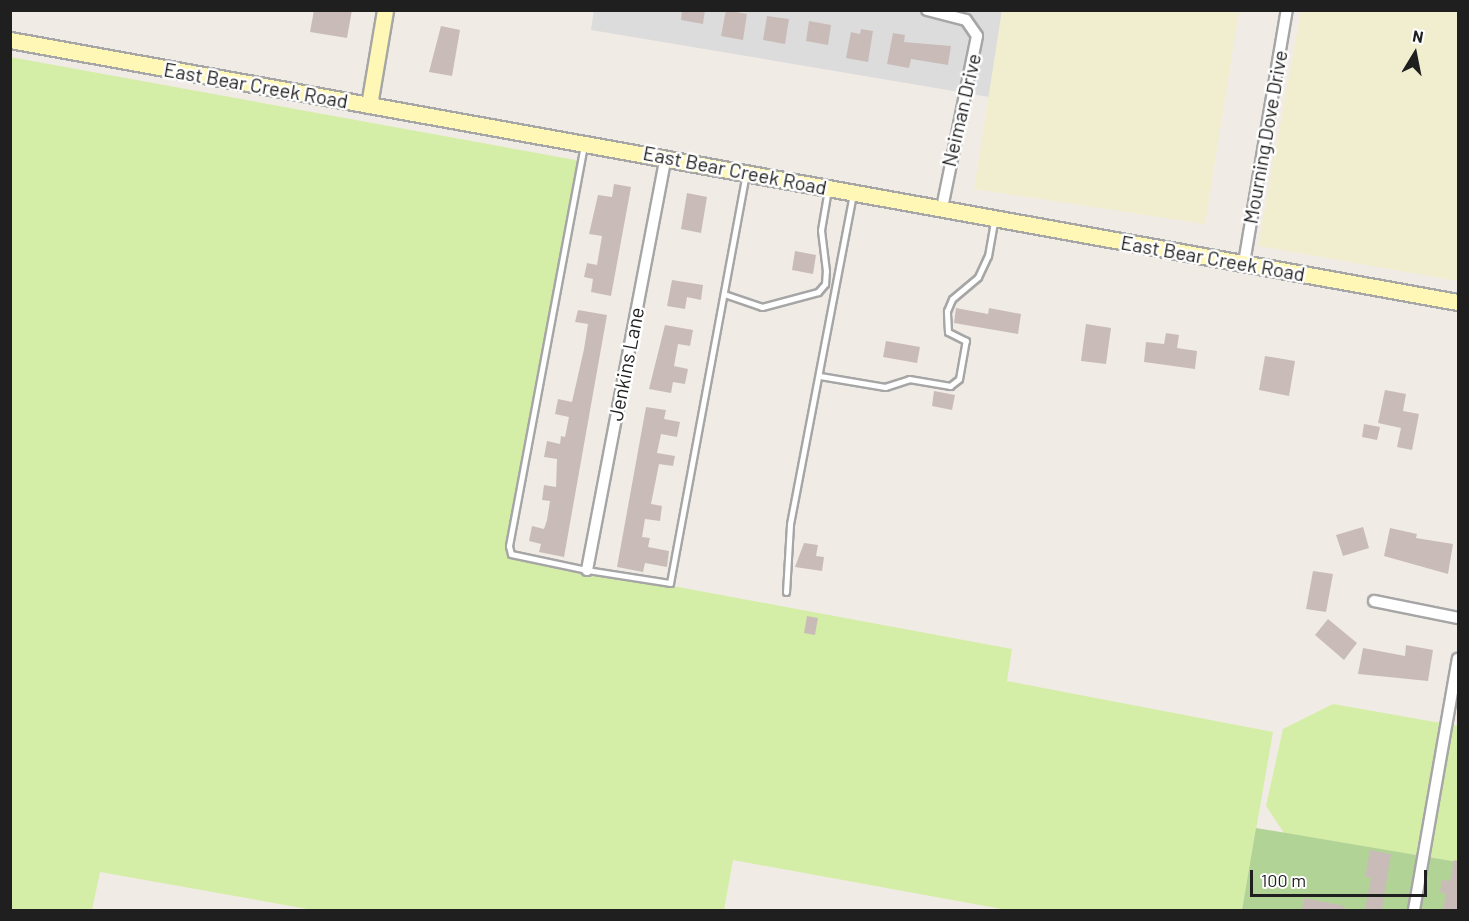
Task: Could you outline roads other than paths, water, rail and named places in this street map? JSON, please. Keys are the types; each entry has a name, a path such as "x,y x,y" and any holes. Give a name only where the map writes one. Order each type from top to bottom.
{"main road":[{"path":"369,105 385,10"},
{"name":"East Bear Creek Road","path":"10,40 585,142 1458,302"}],"street":[{"name":"Neiman Drive","path":"927,10 966,20 977,36 942,208"},
{"name":"Mourning Dove Drive","path":"1244,263 1287,10"},
{"name":"Jenkins Lane","path":"587,570 666,157"},
{"path":"1374,601 1458,618"},
{"path":"1414,910 1458,659"}],"lane":[{"path":"585,142 509,546 511,554 587,570 670,583 746,172"},
{"path":"724,294 762,307 818,292 825,284 826,271 821,230 829,188"},
{"path":"786,592 790,524 853,192"},
{"path":"819,376 885,387 909,379 950,386 959,379 966,341 948,332 947,311 952,299 978,278 988,256 995,218"}]}
